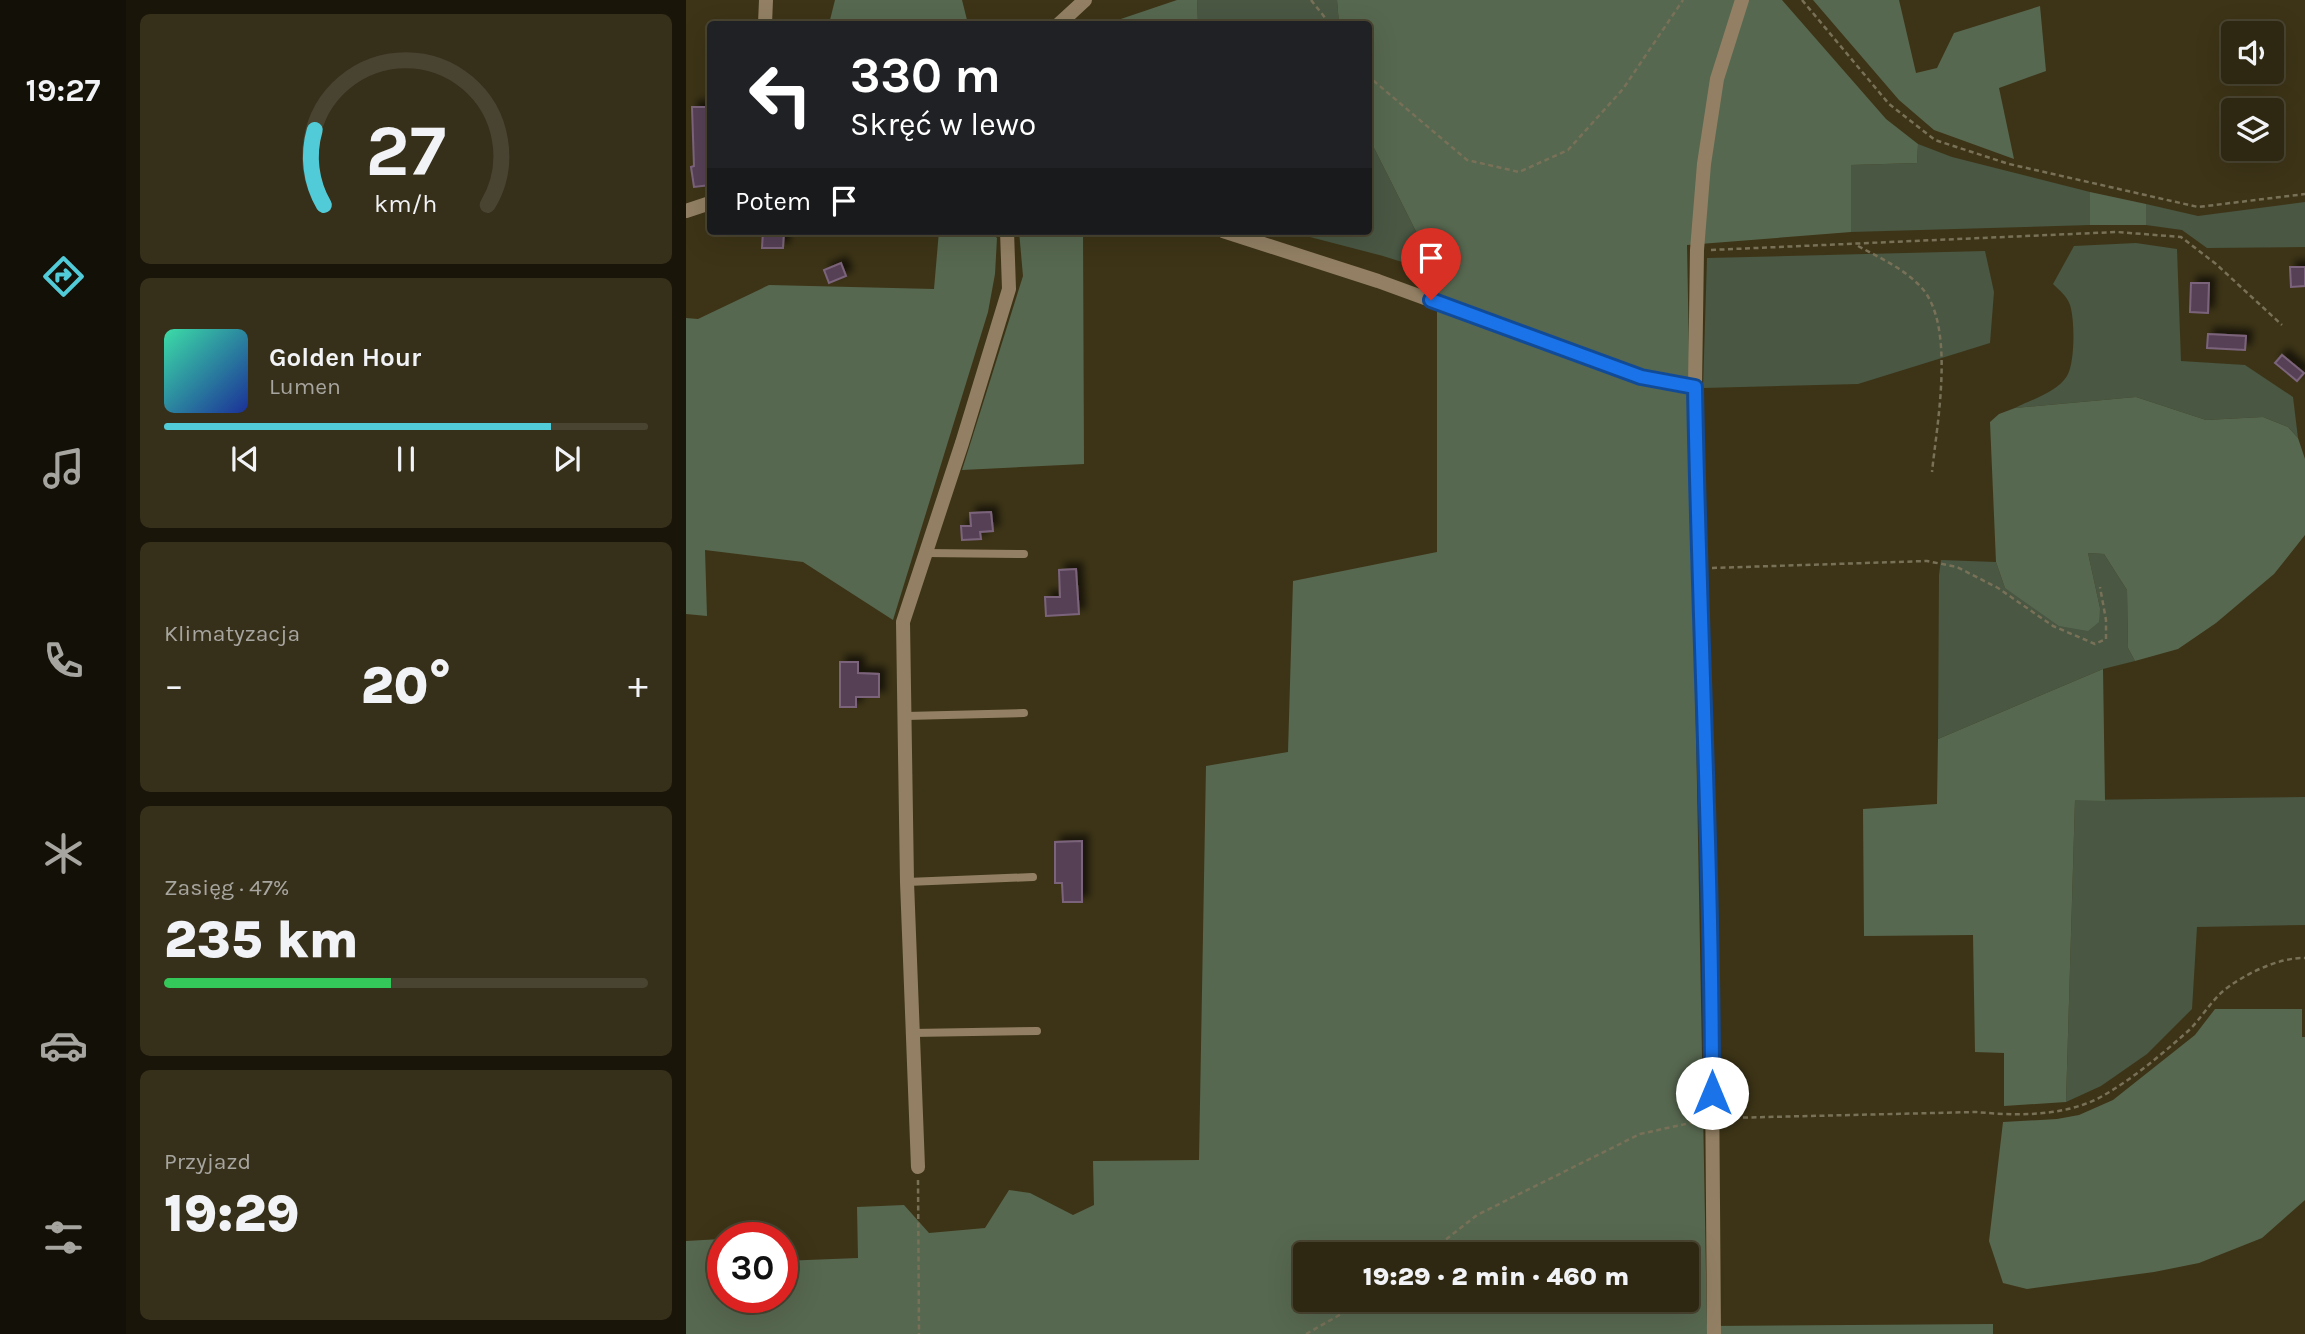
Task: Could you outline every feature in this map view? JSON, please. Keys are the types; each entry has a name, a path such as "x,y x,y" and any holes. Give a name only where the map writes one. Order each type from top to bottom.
{"street":[{"path":"765,21 766,0"},
{"path":"1062,21 1085,0"},
{"path":"1714,1334 1711,944 1698,569 1695,387 1697,250 1704,164 1717,79 1742,0"},
{"path":"686,211 707,204"},
{"path":"918,1167 906,882 903,621 1009,289 1007,235"},
{"path":"1235,235 1378,281 1641,377 1695,387"}],"lane":[{"path":"926,553 1024,554"},
{"path":"906,716 1024,713"},
{"path":"906,882 1032,877"},
{"path":"912,1032 1037,1031"}],"path":[{"path":"1311,0 1327,21"},
{"path":"1372,79 1467,160 1519,172 1568,150 1623,89 1683,0"},
{"path":"1802,0 1889,104 1935,140 2009,164 2198,207 2305,194"},
{"path":"1697,250 2117,232 2181,237 2216,264 2282,325"},
{"path":"1855,244 1900,268 1923,289 1933,309 1940,332 1941,376 1932,472"},
{"path":"1698,569 1927,562 1957,567 1998,588 2053,626 2095,644 2106,639 2106,620 2100,587"},
{"path":"1443,1242 1477,1215 1640,1134 1712,1118 1976,1112 2012,1116 2068,1109 2105,1096 2141,1069 2189,1030 2223,992 2270,965 2305,958"},
{"path":"918,1167 919,1334"},
{"path":"1306,1334 1345,1312"}],"green space":[{"path":"835,0 962,0 967,21 830,21"},
{"path":"1177,0 1197,0 1198,21 1115,21"},
{"path":"1197,0 1337,0 1339,21 1198,21"},
{"path":"1337,0 1782,0 1886,119 1918,144 1917,163 1851,165 1851,232 1687,245 1707,1326 1993,1324 1993,1334 686,1334 686,1241 707,1240 707,1313 798,1313 798,1260 858,1258 857,1207 904,1205 929,1233 985,1228 1009,1190 1030,1193 1073,1215 1094,1205 1093,1161 1199,1160 1206,766 1288,752 1293,581 1437,552 1437,273 1372,144 1372,21 1339,21"},
{"path":"1813,0 1899,0 1916,73 1937,68 1954,33 2040,6 2046,71 1999,88 2014,159 1934,130 1899,100"},
{"path":"1372,144 1437,273 1302,235 1372,235"},
{"path":"1918,144 1952,157 2090,192 2090,225 1851,232 1851,165 1917,163"},
{"path":"2090,192 2146,204 2146,225 2090,225"},
{"path":"2305,202 2305,247 2207,248 2182,230 2146,225 2146,204 2198,216"},
{"path":"939,235 994,235 997,238 995,274 988,312 893,620 803,562 705,550 707,616 686,614 686,318 698,319 769,285 934,289"},
{"path":"1019,235 1083,235 1084,464 962,470 1023,276"},
{"path":"2136,243 2177,249 2181,361 2245,365 2293,397 2298,438 2288,427 2263,417 2206,420 2136,397 2015,408 2057,387 2070,370 2072,312 2067,299 2053,284 2074,246"},
{"path":"1985,251 1994,292 1990,343 1858,384 1703,388 1707,258"},
{"path":"2136,397 2206,420 2263,417 2288,427 2298,438 2305,459 2305,535 2274,574 2216,623 2178,649 2135,661 2128,648 2127,590 2104,554 2088,553 2100,608 2099,622 2088,631 2059,626 2005,588 1996,562 1990,422 1999,414 2015,408"},
{"path":"2088,553 2104,554 2127,590 2128,648 2135,661 2103,669 1938,739 1941,560 1996,562 2005,588 2100,608"},
{"path":"2103,669 2105,801 2075,800 2066,1102 2004,1106 2004,1053 1975,1052 1973,935 1864,936 1863,809 1937,804 1938,739"},
{"path":"2305,797 2305,925 2197,927 2192,1009 2147,1054 2101,1086 2066,1102 2075,800"},
{"path":"2215,1009 2302,1009 2302,1037 2305,1037 2305,1200 2262,1238 2199,1263 2154,1272 2027,1289 2003,1283 1989,1241 2003,1122 2079,1115 2113,1100 2195,1035"}],"building":[{"path":"692,107 706,107 707,185 694,187 691,167 694,166"},
{"path":"763,235 784,235 783,248 762,248"},
{"path":"841,263 846,276 829,283 824,270"},
{"path":"2290,267 2305,267 2305,286 2291,287"},
{"path":"2191,283 2209,283 2208,313 2190,312"},
{"path":"2208,334 2246,336 2245,350 2207,348"},
{"path":"2282,355 2304,373 2297,381 2275,363"},
{"path":"991,512 993,531 980,532 981,539 962,540 961,526 971,526 970,513"},
{"path":"1076,569 1079,614 1046,616 1045,597 1060,597 1059,570"},
{"path":"840,662 858,662 858,673 879,674 879,697 856,697 856,707 840,707"},
{"path":"1082,841 1082,902 1063,902 1062,883 1055,883 1055,842"}],"route":[{"path":"1431,300 1641,377 1695,387 1698,569 1711,944 1712,1093"}]}
